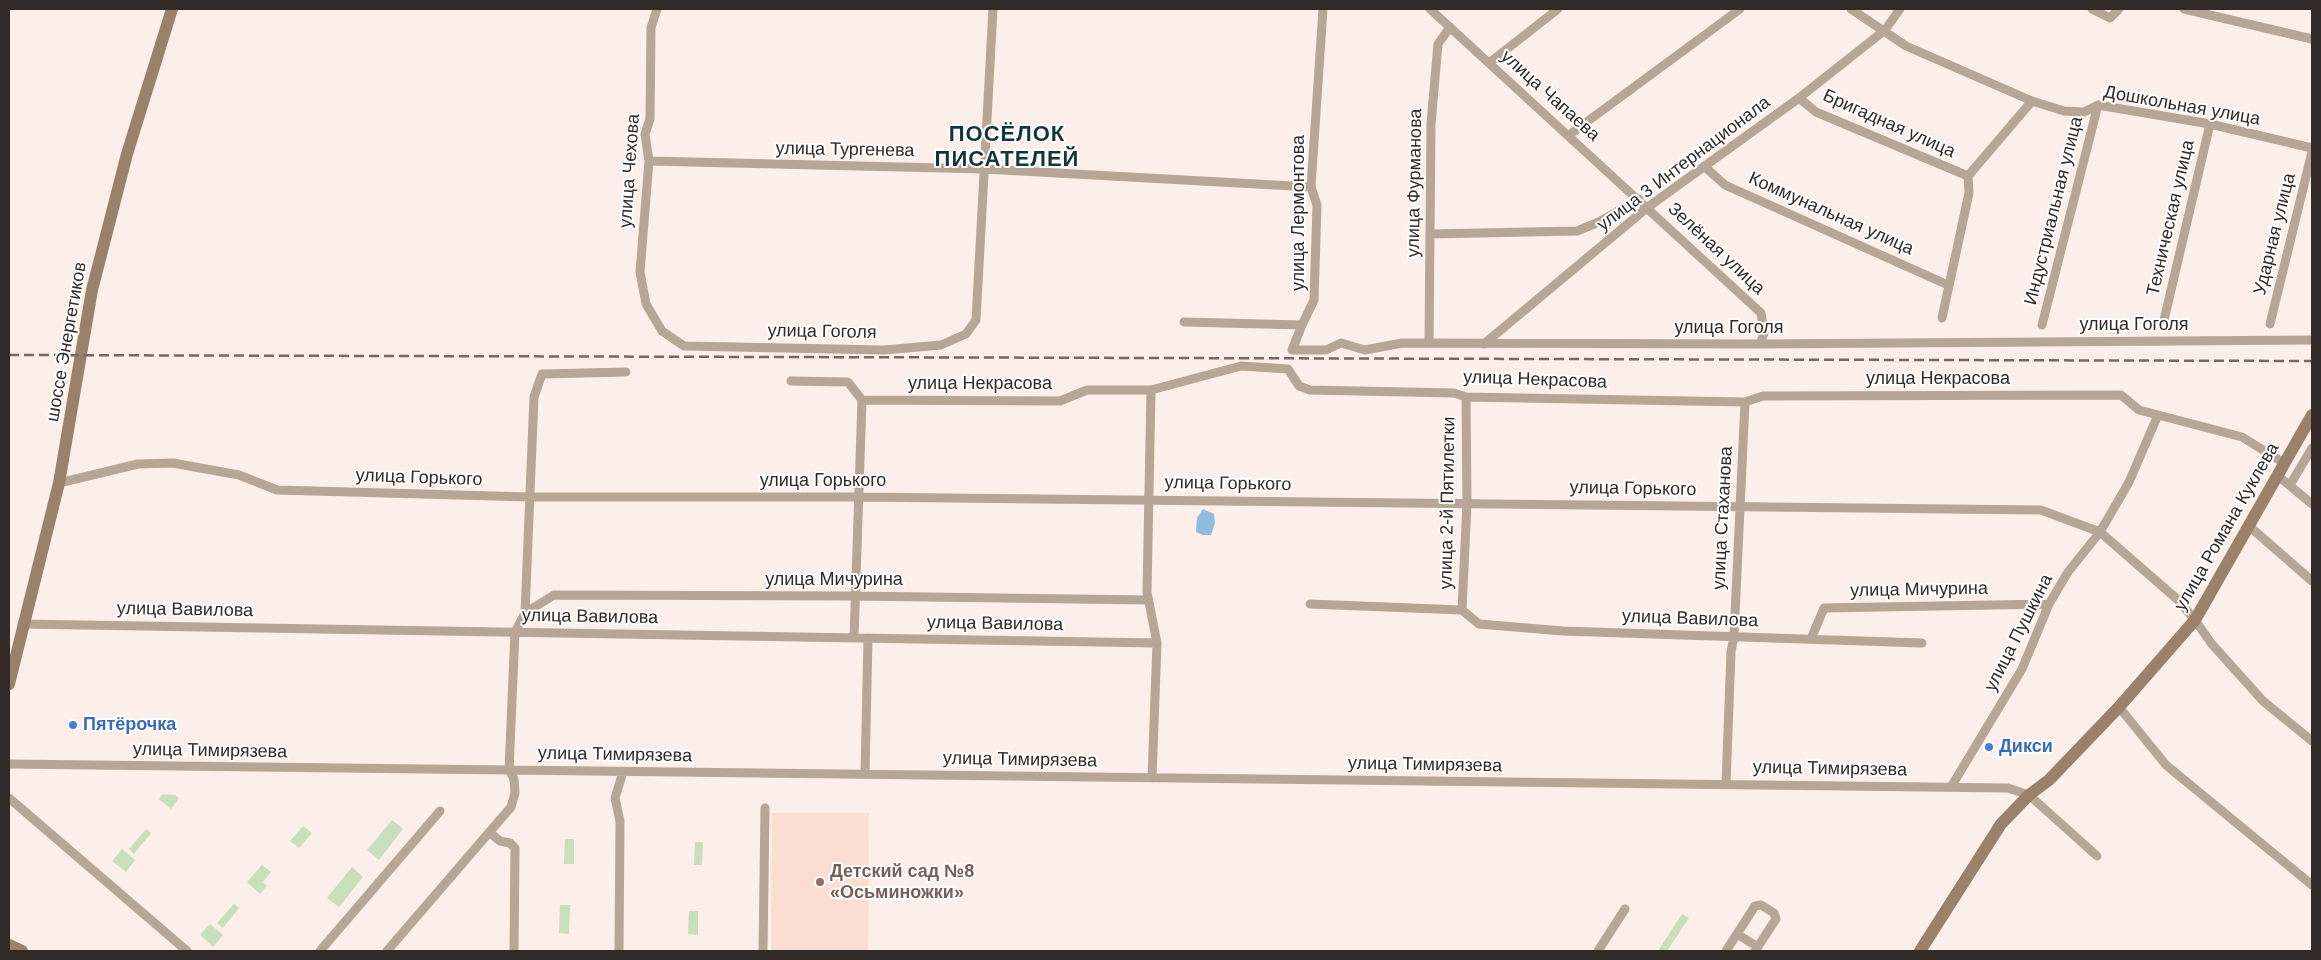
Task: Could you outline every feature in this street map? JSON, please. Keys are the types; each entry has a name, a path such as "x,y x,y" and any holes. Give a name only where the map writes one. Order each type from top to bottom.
{"main road":[{"name":"шоссе Энергетиков","path":"9,684 22,624 59,483 92,290 126,154 172,9"},
{"name":"улица Романа Куклева","path":"1924,950 2001,824 2029,795 2049,780 2119,707 2195,620 2312,414"},
{"path":"9,945 22,951"}],"street":[{"name":"улица Чехова","path":"657,9 651,28 650,119 645,134 649,161 640,272 646,304 662,331"},
{"path":"984,169 992,9"},
{"name":"улица Лермонтова","path":"1302,325 1314,300 1317,205 1311,187 1324,9"},
{"name":"улица Чапаева","path":"1430,9 1648,207"},
{"path":"1489,63 1558,9"},
{"path":"1569,135 1740,9"},
{"name":"Дошкольная улица","path":"1851,9 1885,30 1906,46 2064,112 2084,112 2098,105 2210,124 2312,150"},
{"name":"улица 3 Интернационала","path":"1484,344 1648,207 1799,98 1885,30 1900,9"},
{"path":"2092,9 2110,18 2119,9"},
{"path":"2184,9 2312,39"},
{"name":"улица Фурманова","path":"1429,343 1431,124 1438,44 1450,27"},
{"name":"Бригадная улица","path":"1799,98 1816,112 1968,176"},
{"path":"1942,318 1969,194 1968,176 2032,100"},
{"name":"Индустриальная улица","path":"2042,325 2098,105"},
{"name":"Техническая улица","path":"2164,320 2210,124"},
{"name":"Ударная улица","path":"2270,324 2312,150"},
{"name":"улица Тургенева","path":"649,161 984,169 1311,187"},
{"name":"Коммунальная улица","path":"1704,166 1725,184 1948,285"},
{"name":"улица Гоголя","path":"662,331 684,346 884,350 941,345 966,334 976,320 984,169"},
{"path":"1430,234 1577,231 1599,222 1639,199"},
{"name":"Зелёная улица","path":"1648,207 1761,313 1764,333 1760,344"},
{"path":"1184,322 1302,325"},
{"name":"улица Гоголя","path":"1302,325 1292,350 1326,350 1341,343 1365,350 1402,343 1760,344 2312,340"},
{"name":"улица Некрасова","path":"862,400 1060,401 1087,390 1151,390 1241,366 1288,369 1299,386 1310,390 1454,394 1466,397 1745,402 1763,396 2121,395 2139,410 2242,437 2284,463"},
{"path":"387,951 511,807 515,793 514,779 508,770 515,632 525,613 534,397 542,374 626,372"},
{"path":"791,381 848,382 862,400 854,638"},
{"path":"1151,390 1148,600 1157,643 1152,778"},
{"name":"улица 2-й Пятилетки","path":"1462,610 1467,503 1466,397"},
{"name":"улица Стаханова","path":"1726,784 1731,652 1734,636 1745,402"},
{"name":"улица Пушкина","path":"1951,787 2022,669 2049,604 2068,572 2100,532 2130,482 2158,415"},
{"path":"2290,485 2312,448"},
{"name":"улица Горького","path":"59,483 138,464 173,463 239,475 277,490 530,497 858,497 2042,510 2100,532 2177,599 2211,643 2263,701 2312,741"},
{"path":"2277,475 2312,504"},
{"path":"2249,526 2312,581"},
{"name":"улица Мичурина","path":"525,613 554,595 855,596 1148,600"},
{"path":"1310,604 1462,610"},
{"name":"улица Мичурина","path":"1811,639 1824,608 2049,604"},
{"name":"улица Вавилова","path":"1462,610 1479,624 1563,631 1922,644"},
{"name":"улица Вавилова","path":"22,624 1157,643"},
{"path":"865,774 868,638"},
{"path":"2119,707 2166,765 2312,885"},
{"name":"улица Тимирязева","path":"9,764 1951,787 2008,788 2029,795"},
{"path":"618,951 620,821 615,798 623,772"},
{"path":"2029,795 2097,856"},
{"path":"9,798 187,951"},
{"path":"763,951 765,808"},
{"path":"320,951 440,811"},
{"path":"489,832 500,841 510,843 515,848 514,951"},
{"path":"1726,951 1755,906 1761,905 1774,913 1776,919 1757,949 1737,934"},
{"path":"1598,951 1625,909"}],"shaded area":[{"name":"Детский сад №8 «Осьминожки»","path":"772,813 869,813 868,951 771,951"}],"green space":[{"path":"163,794 175,795 179,798 171,809 159,799"},
{"path":"392,820 403,829 379,860 367,850"},
{"path":"303,826 312,833 299,848 290,841"},
{"path":"146,829 151,833 134,854 129,849"},
{"path":"565,839 574,839 574,864 564,864"},
{"path":"695,842 703,842 702,865 694,865"},
{"path":"122,849 135,860 126,872 112,861"},
{"path":"262,865 271,872 263,882 267,886 260,894 247,882"},
{"path":"352,867 363,877 339,907 327,898"},
{"path":"234,904 239,908 223,928 217,923"},
{"path":"560,905 570,905 569,934 559,933"},
{"path":"689,911 698,911 698,935 688,934"},
{"path":"1682,914 1689,918 1667,951 1658,951"},
{"path":"210,924 223,935 213,947 200,935"}],"water":[{"path":"1203,509 1214,514 1215,523 1211,535 1203,535 1196,532 1197,518"}],"railway":[{"path":"9,355 2312,361"}],"place":[{"name":"Пятёрочка","path":"73,725"},
{"name":"Дикси","path":"1989,747"},
{"name":"Детский сад №8 «Осьминожки»","path":"820,882"}],"district":[{"name":"ПОСЁЛОК ПИСАТЕЛЕЙ","path":"1007,148"}]}
